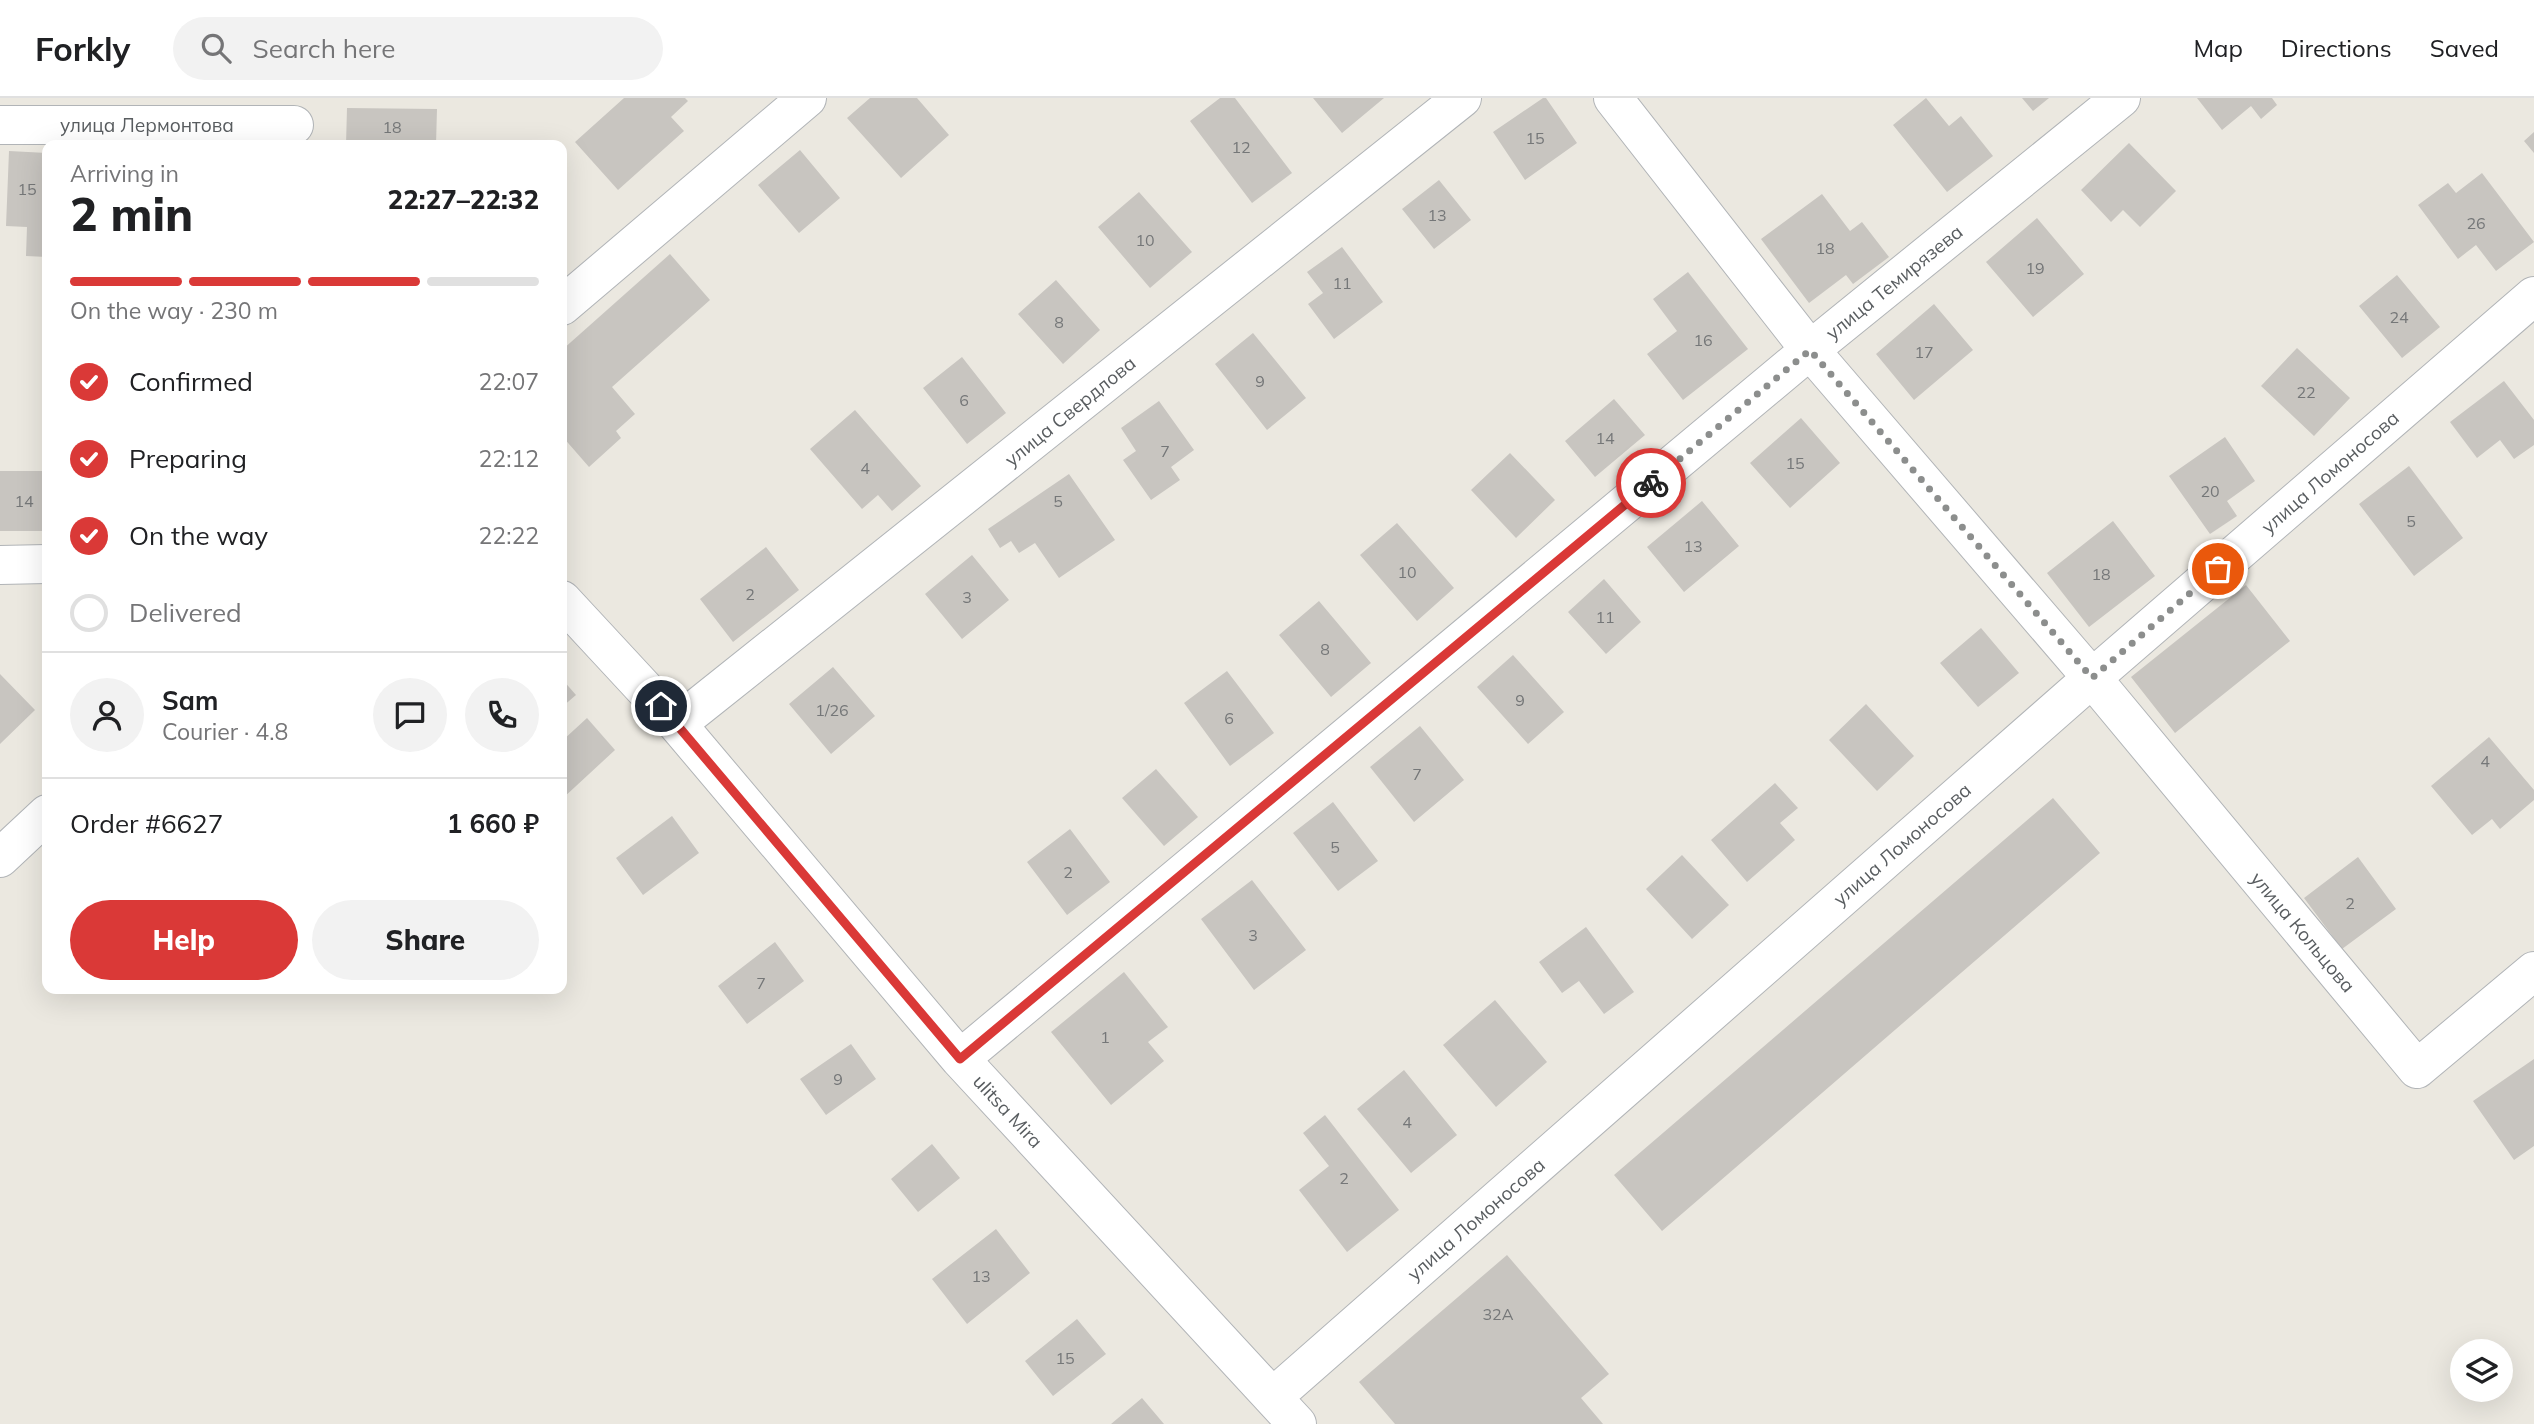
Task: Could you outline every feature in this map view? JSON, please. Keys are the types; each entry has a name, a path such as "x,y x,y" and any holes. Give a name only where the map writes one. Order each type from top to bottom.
{"street":[{"path":"567,302 807,98"},
{"name":"улица Свердлова","path":"677,724 1462,98"},
{"path":"1613,98 1810,350 2092,678"},
{"name":"улица Темирязева","path":"960,1059 1810,350 2121,98"},
{"name":"улица Лермонтова","path":"0,125 296,123"},
{"name":"улица Ломоносова","path":"1286,1410 2092,678 2534,296"},
{"path":"0,565 42,564"},
{"name":"ulitsa Mira","path":"567,605 677,724 960,1059 1286,1410"},
{"name":"улица Кольцова","path":"2092,678 2417,1069 2534,971"},
{"path":"0,858 42,819"}],"building":[{"path":"624,98 685,98 688,101 671,117 684,131 618,190 575,142"},
{"path":"870,98 917,98 949,135 901,178 847,118"},
{"path":"1220,98 1235,98 1292,173 1252,203 1190,121"},
{"path":"1313,98 1384,98 1342,133"},
{"path":"1546,98 1577,143 1525,180 1493,132"},
{"path":"1926,98 1949,126 1961,116 1993,156 1947,192 1893,125"},
{"path":"2022,98 2049,98 2033,111"},
{"path":"2197,98 2272,98 2277,105 2261,119 2251,106 2222,130"},
{"path":"347,108 437,109 436,140 346,140"},
{"path":"2534,132 2534,153 2524,141"},
{"path":"2129,143 2176,191 2140,227 2123,210 2111,222 2081,190"},
{"path":"800,150 840,198 799,233 758,185"},
{"path":"9,151 42,153 42,257 26,256 27,227 6,226"},
{"path":"2482,173 2534,242 2496,271 2476,245 2458,259 2418,205 2448,183 2456,193"},
{"path":"1439,180 1471,220 1434,249 1402,209"},
{"path":"1139,192 1192,252 1150,288 1098,227"},
{"path":"1822,194 1850,231 1862,222 1889,257 1853,284 1846,275 1809,303 1761,239"},
{"path":"2037,218 2084,274 2033,317 1986,262"},
{"path":"1342,247 1383,302 1334,339 1308,304 1323,293 1307,272"},
{"path":"670,254 710,300 612,387 635,414 616,431 621,438 589,467 567,442 567,346"},
{"path":"1688,272 1748,349 1683,400 1647,354 1677,331 1653,299"},
{"path":"2397,275 2440,327 2402,358 2359,306"},
{"path":"1056,280 1100,330 1063,364 1018,314"},
{"path":"1934,304 1973,350 1914,400 1876,354"},
{"path":"1253,333 1306,398 1267,430 1215,364"},
{"path":"2297,348 2350,398 2314,436 2261,386"},
{"path":"962,357 1006,413 967,444 923,388"},
{"path":"2504,381 2534,420 2534,445 2514,459 2500,440 2477,458 2450,422"},
{"path":"1614,399 1645,435 1595,477 1565,441"},
{"path":"1159,401 1194,450 1171,467 1180,480 1151,500 1123,460 1136,451 1121,428"},
{"path":"855,410 921,486 892,511 878,495 862,509 810,449"},
{"path":"1801,418 1840,463 1790,508 1750,463"},
{"path":"2225,437 2255,481 2227,501 2237,516 2210,534 2169,476"},
{"path":"1510,453 1555,500 1516,538 1471,490"},
{"path":"2409,466 2463,538 2414,576 2359,504"},
{"path":"0,471 42,471 42,531 0,531"},
{"path":"1069,474 1115,540 1059,578 1035,543 1019,553 1011,541 1000,548 988,529"},
{"path":"1702,501 1739,546 1684,592 1647,547"},
{"path":"2113,521 2155,576 2089,627 2047,573"},
{"path":"1397,523 1454,588 1417,621 1360,555"},
{"path":"766,547 799,590 733,642 700,599"},
{"path":"972,555 1009,600 962,639 925,594"},
{"path":"1604,579 1641,622 1606,654 1568,612"},
{"path":"2246,585 2290,641 2175,733 2131,677"},
{"path":"1319,601 1371,663 1331,697 1279,635"},
{"path":"1981,628 2019,673 1978,707 1940,663"},
{"path":"1513,655 1564,712 1528,744 1477,687"},
{"path":"833,667 875,716 831,754 789,704"},
{"path":"1227,671 1274,733 1230,766 1184,703"},
{"path":"0,674 35,710 0,744"},
{"path":"567,685 576,695 567,703"},
{"path":"1866,704 1914,756 1877,791 1829,740"},
{"path":"587,718 615,750 567,794 567,736"},
{"path":"1420,726 1464,780 1414,822 1370,767"},
{"path":"2489,737 2534,790 2534,800 2500,829 2492,819 2472,835 2431,786"},
{"path":"1156,769 1198,817 1164,846 1122,798"},
{"path":"1775,783 1798,808 1780,823 1795,840 1747,882 1711,840"},
{"path":"2053,798 2100,853 1662,1231 1614,1175"},
{"path":"1333,802 1378,861 1338,891 1293,833"},
{"path":"672,816 699,853 643,895 616,858"},
{"path":"1070,829 1110,882 1067,915 1027,862"},
{"path":"1682,855 1729,905 1692,939 1646,889"},
{"path":"2358,857 2396,909 2342,949 2304,898"},
{"path":"1252,880 1306,950 1254,990 1201,919"},
{"path":"1586,927 1634,992 1604,1014 1579,981 1562,993 1539,962"},
{"path":"775,942 804,981 747,1024 718,986"},
{"path":"1124,972 1168,1027 1148,1042 1164,1061 1111,1105 1051,1032"},
{"path":"1495,1000 1547,1062 1496,1107 1443,1045"},
{"path":"851,1044 876,1079 826,1115 800,1079"},
{"path":"2534,1059 2534,1146 2514,1160 2473,1101"},
{"path":"1404,1070 1457,1135 1411,1173 1357,1109"},
{"path":"1325,1115 1399,1210 1347,1252 1299,1190 1329,1166 1303,1133"},
{"path":"932,1144 960,1178 918,1212 891,1179"},
{"path":"996,1229 1030,1273 967,1324 932,1279"},
{"path":"1507,1255 1609,1374 1581,1398 1603,1424 1395,1424 1359,1382"},
{"path":"1077,1319 1106,1354 1053,1396 1025,1361"},
{"path":"1142,1398 1164,1424 1111,1424"}],"way so far":[{"path":"1651,483 1810,350 2092,678 2218,569"}],"route":[{"path":"661,706 960,1059 1651,483"}]}
